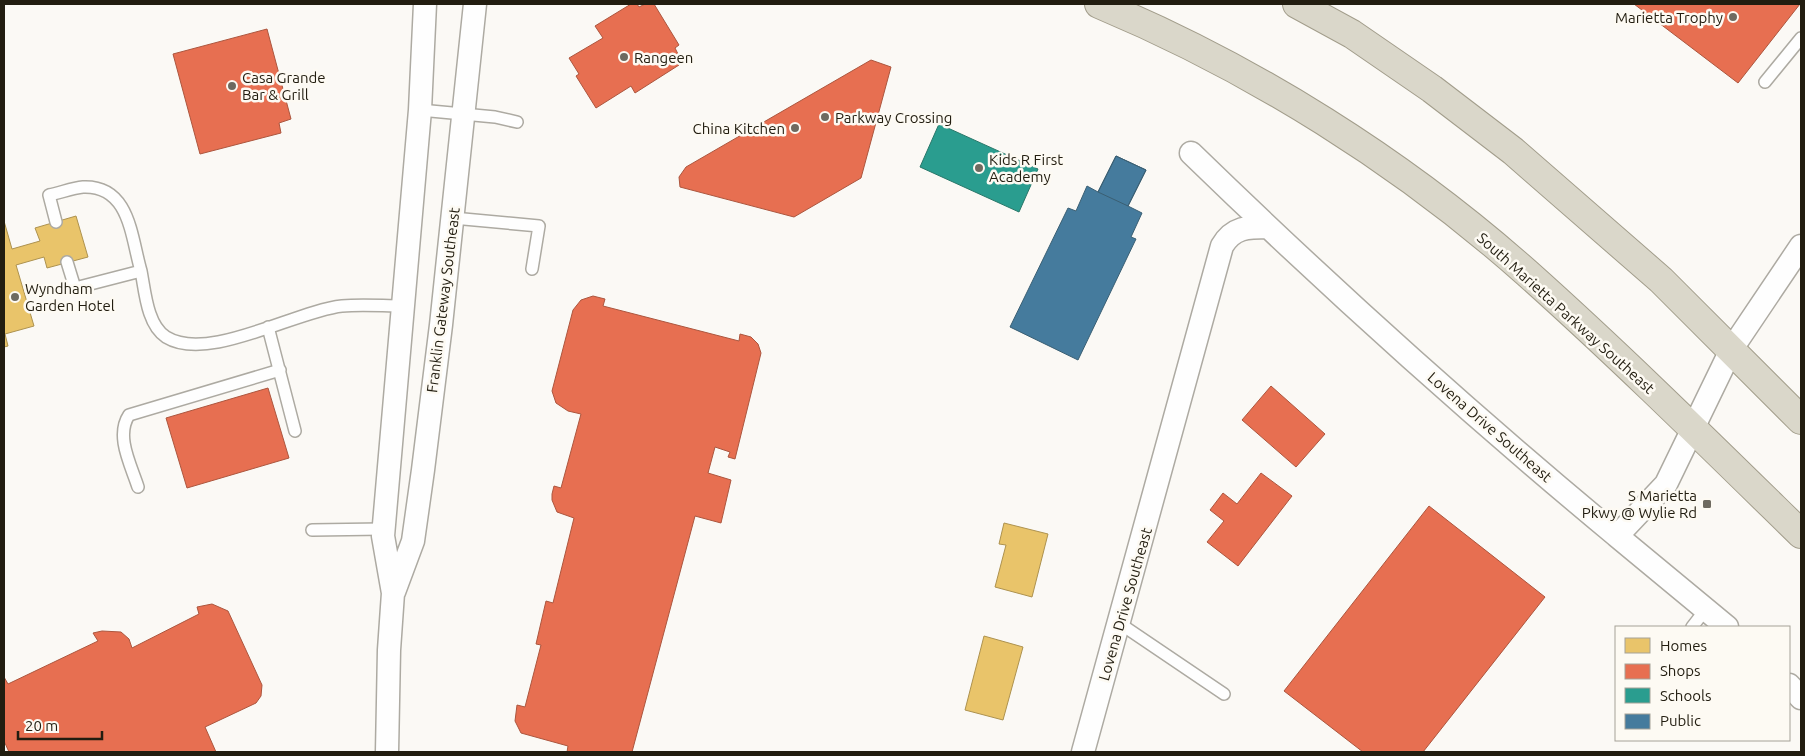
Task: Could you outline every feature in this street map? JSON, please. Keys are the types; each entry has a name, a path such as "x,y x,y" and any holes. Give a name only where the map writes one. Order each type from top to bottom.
{"highway":[{"name":"South Marietta Parkway Southeast","path":"1099,4 1213,58 1298,106 1381,160 1462,219 1526,272 1801,534"},
{"path":"1296,4 1352,34 1432,89 1513,151 1661,280 1801,420"}],"street":[{"name":"Franklin Gateway Southeast","path":"387,752 389,650 393,593 383,529 420,110 424,4"},
{"name":"Franklin Gateway Southeast","path":"393,593 413,541 452,218 475,4"},
{"name":"Lovena Drive Southeast","path":"1191,153 1268,227 1442,386 1617,536 1726,626"},
{"name":"Lovena Drive Southeast","path":"1083,752 1222,246 1232,233 1246,227 1268,227"},
{"path":"1617,536 1666,484 1730,350 1801,246"},
{"path":"1790,686 1801,698"}],"lane":[{"path":"1765,82 1801,38"},
{"path":"420,110 495,117 517,122"},
{"path":"56,222 49,196 82,187 99,188 113,194 122,205 152,318 165,336 182,344 199,346 341,306 403,306"},
{"path":"452,218 539,226 532,269"},
{"path":"67,262 74,288 141,271"},
{"path":"268,327 294,431"},
{"path":"138,487 122,433 124,423 129,415 280,370"},
{"path":"312,530 383,529"},
{"path":"1693,626 1706,609"},
{"path":"1119,623 1224,694"}],"building: Homes":[{"name":"Wyndham Garden Hotel","path":"76,216 88,257 47,268 44,257 16,265 34,326 5,334 8,346 4,347 4,221 12,249 40,241 35,228"},
{"path":"1004,523 1048,534 1032,597 995,587 1006,545 999,544"},
{"path":"984,636 1023,647 1003,720 965,710"}],"building: Shops":[{"name":"Rangeen","path":"631,4 637,4 639,7 645,4 654,4 679,45 675,48 679,56 675,58 679,65 635,93 631,86 596,108 576,76 579,74 569,58 603,38 595,26"},
{"path":"1634,4 1800,4 1738,83"},
{"name":"Casa Grande Bar & Grill","path":"267,29 291,119 279,123 281,133 200,154 173,54"},
{"name":"Parkway Crossing","path":"871,60 891,67 861,178 794,217 680,187 679,177 686,167"},
{"path":"593,296 605,299 603,306 739,341 740,334 751,337 758,344 761,353 735,459 728,457 730,452 715,447 708,473 731,480 721,523 695,516 632,752 567,752 568,746 521,733 515,721 517,705 525,707 541,645 536,644 546,601 553,603 574,518 557,512 552,500 552,494 554,486 561,488 581,414 568,411 556,403 552,391 573,310 581,300"},
{"path":"1271,386 1325,434 1296,467 1242,420"},
{"path":"268,388 289,458 187,488 166,418"},
{"path":"1261,473 1292,496 1238,566 1207,542 1224,521 1210,510 1223,493 1237,504"},
{"path":"1429,506 1545,597 1423,752 1363,752 1284,691"},
{"path":"212,604 228,611 262,685 261,696 256,703 205,727 216,752 9,752 4,741 4,677 8,684 98,641 93,633 102,631 121,632 129,639 132,648 199,614 197,607"}],"building: Schools":[{"name":"Kids R First Academy","path":"939,124 1038,169 1019,212 920,167"}],"building: Public":[{"path":"1116,156 1146,170 1128,206 1142,213 1131,237 1136,239 1078,360 1010,327 1068,208 1076,211 1087,186 1098,192"},
{"path":"1116,156 1146,170 1128,206 1098,192"}],"place":[{"name":"Marietta Trophy","path":"1733,17"},
{"name":"Rangeen","path":"624,57"},
{"name":"Casa Grande Bar & Grill","path":"232,86"},
{"name":"Parkway Crossing","path":"825,117"},
{"name":"China Kitchen","path":"795,128"},
{"name":"Kids R First Academy","path":"979,168"},
{"name":"Wyndham Garden Hotel","path":"15,297"},
{"name":"S Marietta Pkwy @ Wylie Rd","path":"1707,504"}]}
